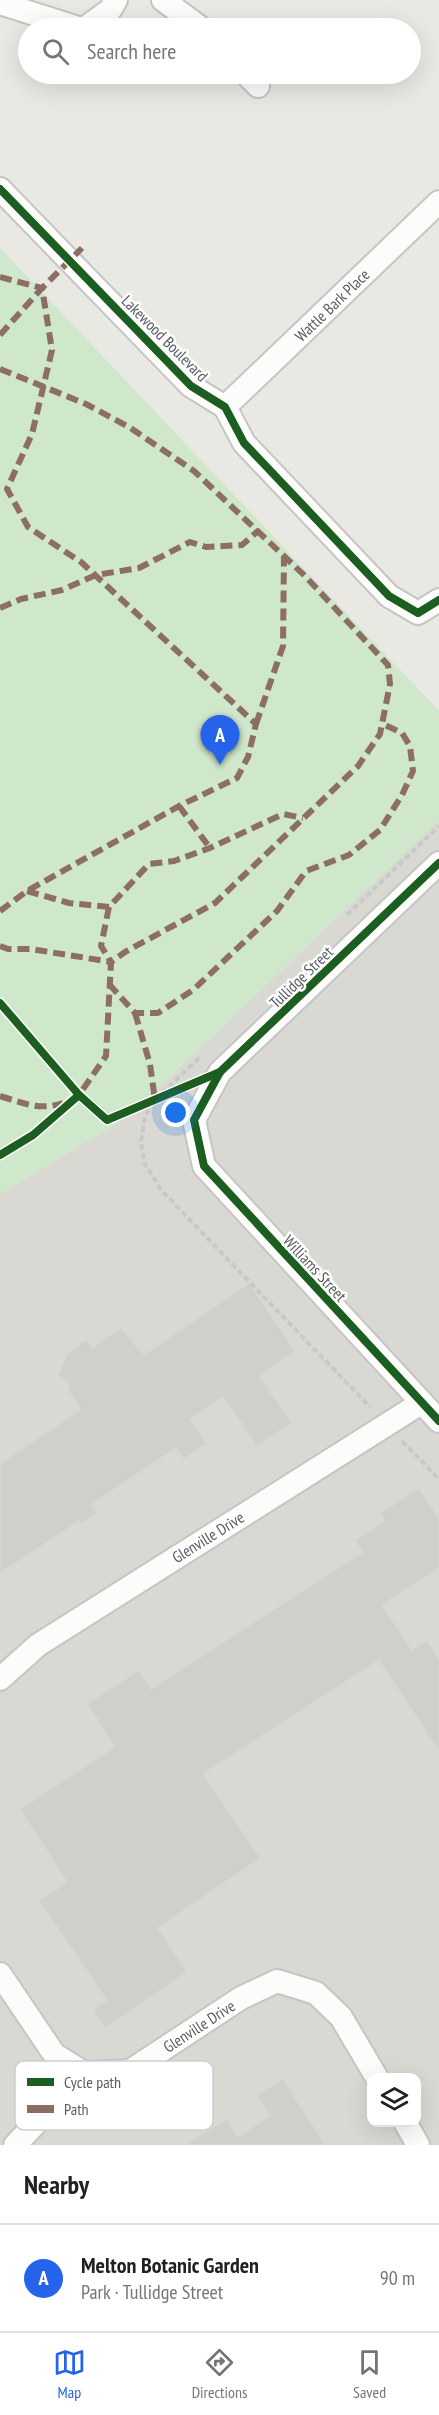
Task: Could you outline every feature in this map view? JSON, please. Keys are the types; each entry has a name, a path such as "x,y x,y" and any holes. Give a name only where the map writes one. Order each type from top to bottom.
{"street":[{"path":"99,18 110,10 116,0"},
{"path":"163,0 187,18"},
{"path":"0,3 47,18"},
{"name":"Lakewood Boulevard","path":"0,189 191,386 225,407"},
{"name":"Wattle Bark Place","path":"225,407 439,202"},
{"path":"225,407 244,443 389,596 418,613 439,600"},
{"name":"Tullidge Street","path":"194,1120 220,1072 439,863"},
{"name":"Williams Street","path":"194,1120 204,1166 439,1421"},
{"name":"Glenville Drive","path":"0,1679 38,1645 421,1403"},
{"path":"0,1974 54,2054 65,2061"},
{"name":"Glenville Drive","path":"145,2061 241,1998 277,1981 316,1993 341,2017 374,2073"},
{"path":"408,2127 418,2145"},
{"path":"15,2145 29,2130"}],"path":[{"path":"344,917 439,826"},
{"path":"207,1050 155,1100 145,1116 141,1141 144,1162 162,1191 439,1479"},
{"path":"136,1108 177,1091"}],"shaded area":[{"path":"439,820 439,2145 0,2145 0,1194 129,1116"}],"green space":[{"path":"0,248 439,711 439,820 129,1116 0,1194"}],"building":[{"path":"249,1283 295,1351 259,1376 292,1423 257,1446 223,1397 190,1419 207,1444 183,1459 176,1448 91,1504 97,1513 81,1524 79,1521 0,1573 0,1464 81,1409 70,1393 68,1383 58,1375 68,1353 86,1340 92,1348 121,1328 144,1355"},
{"path":"419,1488 439,1519 439,1568 382,1605 412,1650 427,1640 439,1659 439,1751 379,1660 203,1774 260,1858 158,1928 187,1972 105,2028 93,2010 107,2000 39,1901 67,1882 20,1809 115,1747 87,1704 139,1670 151,1689 363,1552 355,1540 385,1521 380,1513"},
{"path":"283,2079 325,2145 185,2145 213,2130 213,2128 227,2119 238,2137 270,2116 257,2095"}],"marked path":[{"path":"0,277 42,288 82,248"},
{"path":"0,335 42,288"},
{"path":"0,911 27,891 179,806 237,778 248,757 256,724 81,562 28,527 7,489 32,434 52,350 42,288"},
{"path":"0,369 86,404 129,427 194,471 305,576 388,665 390,684 380,734 358,766 215,903 111,962 106,1056 79,1095"},
{"path":"0,608 21,599 62,590 96,575 139,568 190,542 206,547 242,545 259,530"},
{"path":"256,724 283,646 284,556"},
{"path":"109,984 135,1013 158,1013 193,990 277,911 306,871 349,855 380,830 402,795 413,771 410,746 402,733 383,724"},
{"path":"179,806 210,848"},
{"path":"27,891 69,903 109,907 149,864 174,861 210,848 283,814 303,818"},
{"path":"109,907 101,946 111,962"},
{"path":"0,946 8,949 31,949 111,962"},
{"path":"135,1013 150,1064 155,1100"},
{"path":"0,1096 39,1106 63,1103"}],"cycle path":[{"path":"0,189 191,386 225,407 244,443 389,596 418,613 439,600"},
{"path":"439,863 220,1072 194,1120 204,1166 439,1421"},
{"path":"0,1003 79,1095 107,1120 220,1072"},
{"path":"0,1155 33,1135 79,1095"}],"place":[{"name":"Melton Botanic Garden","path":"220,765"}]}
